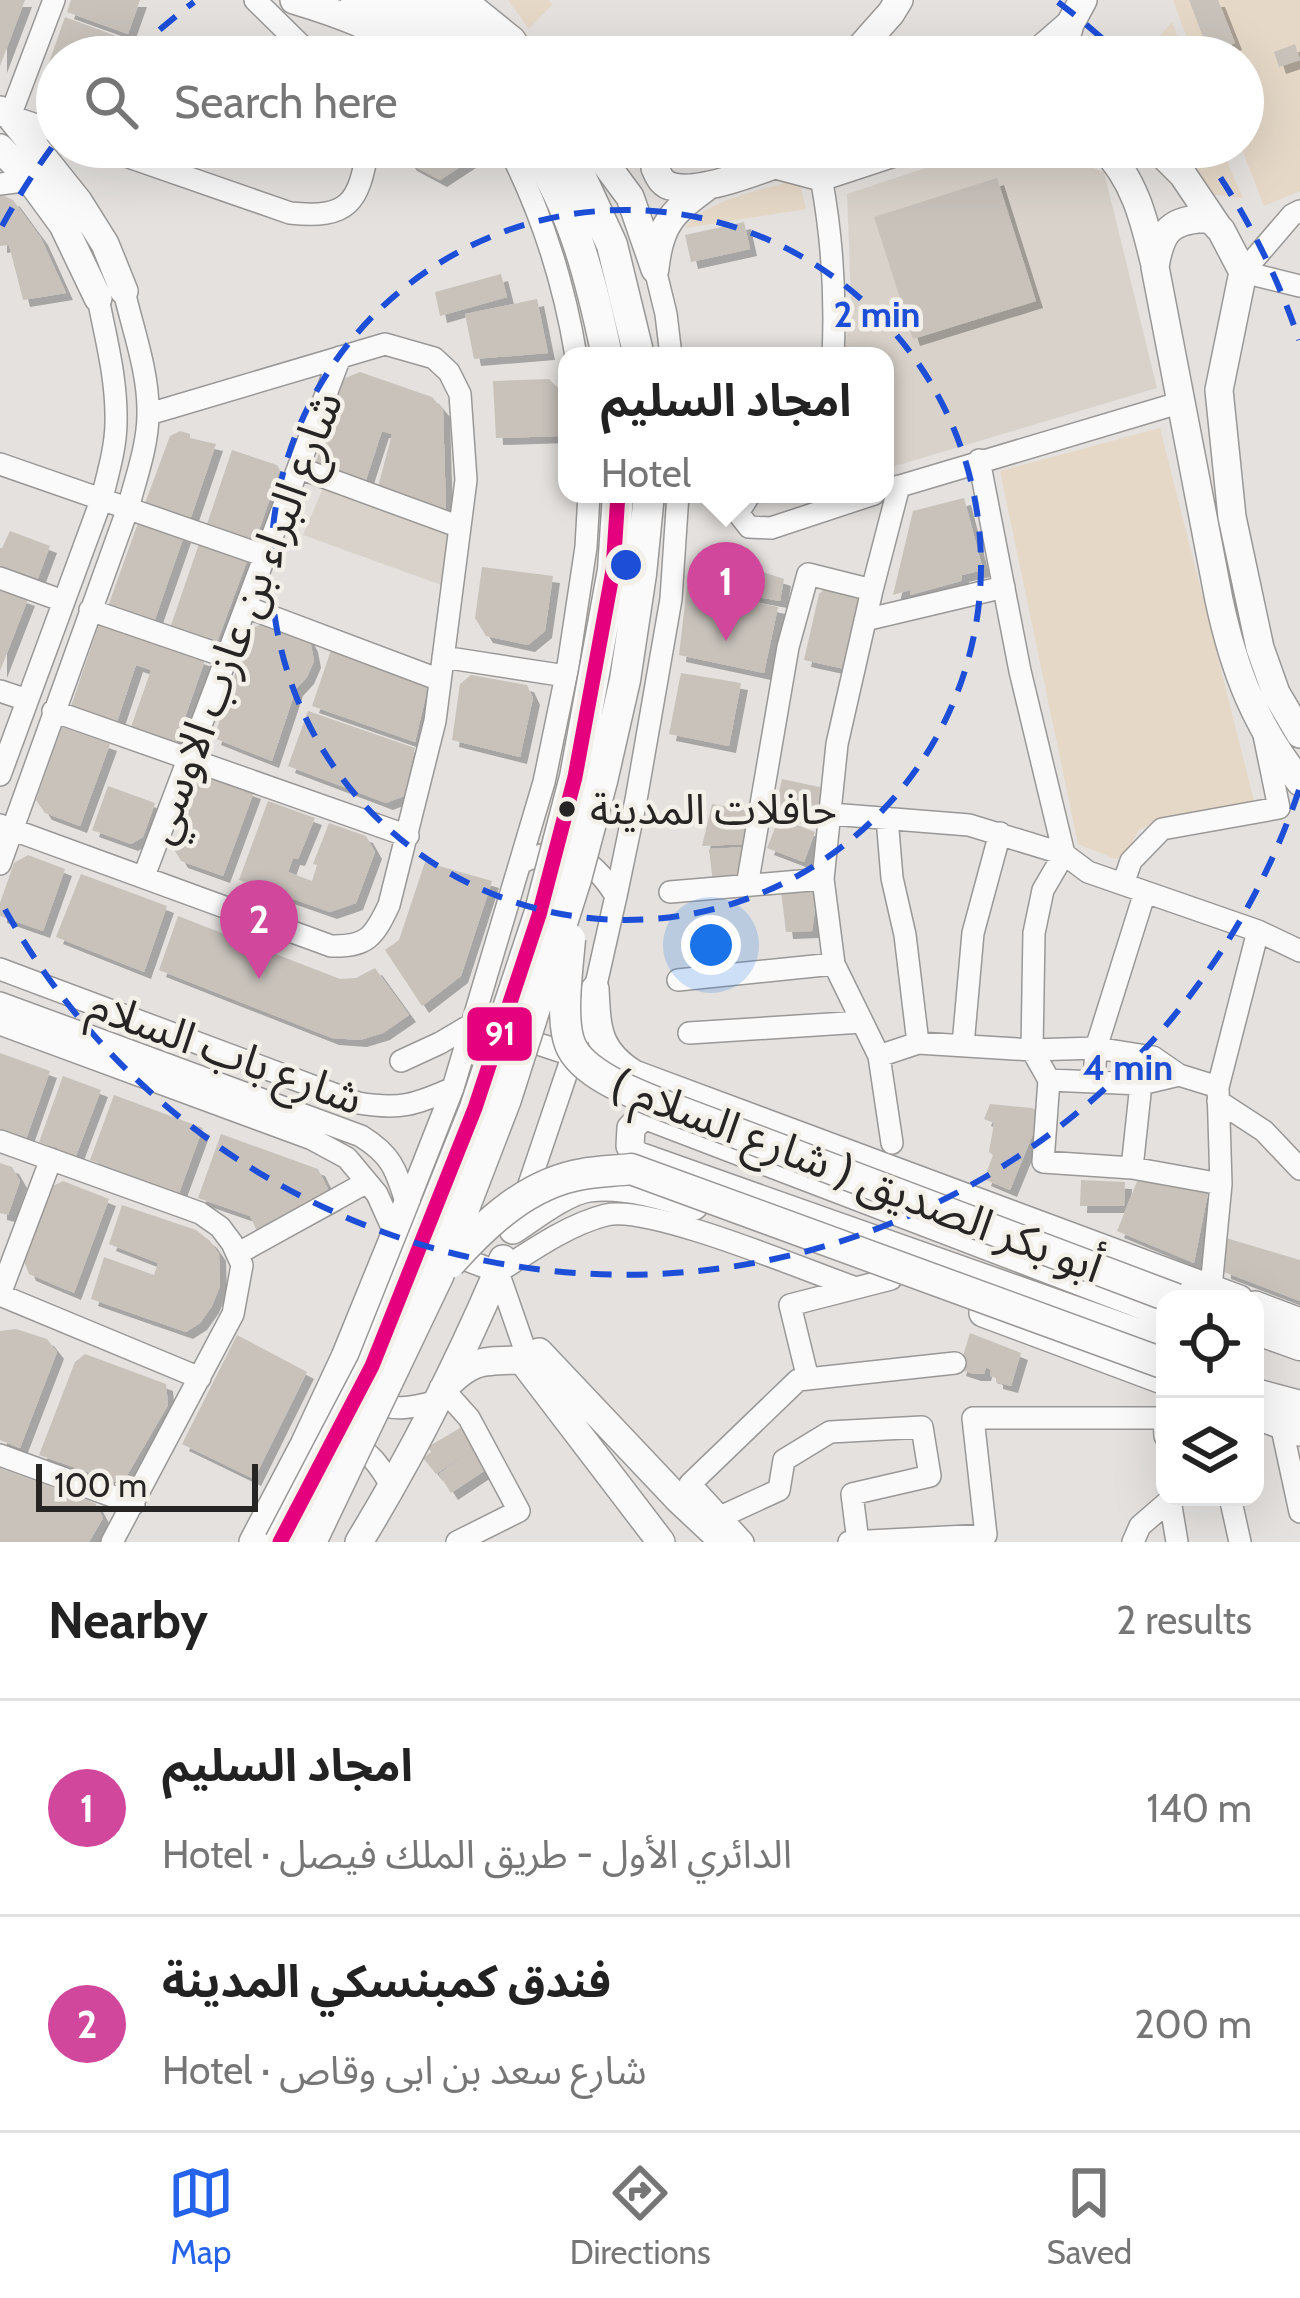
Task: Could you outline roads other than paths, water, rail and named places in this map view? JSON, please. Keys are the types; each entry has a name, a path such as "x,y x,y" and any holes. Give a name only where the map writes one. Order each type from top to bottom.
{"highway":[{"path":"406,0 426,9 443,36"},
{"path":"364,3 424,36"},
{"path":"546,168 566,209 593,290 605,347"},
{"path":"577,168 613,245 637,347"},
{"path":"280,1542 371,1366 475,1108 539,916 575,777 613,570 617,503"},
{"path":"311,1542 438,1276 506,1099 576,879 625,680 648,503"},
{"name":"( شارع السلام ) أبو بكر الصديق","path":"576,879 566,1013 570,1045 595,1073 673,1109 1156,1291"},
{"name":"( شارع السلام ) أبو بكر الصديق","path":"438,1276 483,1228 534,1190 579,1174 631,1169 1156,1372"},
{"path":"1264,1332 1300,1346"}],"main road":[{"path":"294,0 390,36"},
{"path":"434,0 447,36"},
{"path":"434,0 482,36"},
{"path":"871,36 898,0"},
{"path":"1053,36 1077,12"},
{"path":"5,113 36,165"},
{"path":"0,148 44,178"},
{"path":"38,168 105,244 111,295"},
{"path":"609,168 630,197 655,268"},
{"path":"655,168 662,183 676,188 708,186 760,168"},
{"path":"787,168 821,177 848,168"},
{"path":"1121,168 1142,209 1230,650 1243,688 1300,782"},
{"path":"1176,168 1221,230 1243,272 1219,390 1221,425 1236,538 1260,648 1288,691 1300,734"},
{"path":"655,268 658,244 673,212 708,186"},
{"path":"1155,267 1158,247 1177,223 1209,218 1221,230"},
{"path":"595,989 602,1043 614,1061 634,1074 1215,1290"},
{"path":"570,1058 602,1093 644,1115"},
{"name":"( شارع السلام ) أبو بكر الصديق","path":"1156,1311 644,1115 631,1128 635,1155 1156,1339"},
{"path":"530,1181 580,1161 635,1155"},
{"path":"702,1209 703,1177"},
{"path":"513,1230 586,1188 626,1188 674,1199 1156,1373"},
{"path":"253,1542 345,1357 407,1205"},
{"path":"359,1542 440,1395 501,1265"},
{"path":"1264,1308 1300,1322"},
{"path":"1264,1340 1300,1346"},
{"path":"440,1395 463,1368 528,1353"},
{"path":"528,1353 716,1528"},
{"path":"528,1353 661,1542"},
{"path":"1264,1390 1284,1416"}],"street":[{"path":"38,36 54,0"},
{"path":"255,0 292,36"},
{"path":"467,0 512,36"},
{"path":"36,42 5,113 36,124"},
{"path":"160,168 290,213 315,216 340,210 355,196 362,168"},
{"path":"519,168 552,250 574,347"},
{"path":"821,177 830,222 833,347"},
{"path":"0,184 44,178"},
{"path":"1300,211 1292,214 1243,272 1300,286"},
{"path":"655,268 670,347"},
{"path":"0,864 6,827 128,508 142,456 148,414 141,361 111,295"},
{"path":"0,775 102,498 116,428 111,295"},
{"path":"6,827 331,946 352,947 367,940 389,905 435,722 466,480 460,394 449,372 434,358 385,344 148,414"},
{"name":"شارع البراء بن عازب الاوسي","path":"144,877 340,357"},
{"path":"894,487 1172,405 1180,397"},
{"path":"979,460 1020,670 1064,854 1043,890 1034,933 1032,1050 1049,1080 1043,1162 1132,1168 1221,1184"},
{"path":"0,464 266,556"},
{"path":"299,468 460,527"},
{"path":"407,1205 453,1088 544,782 566,676 588,503"},
{"path":"528,1353 501,1265 595,989 636,800 670,598 677,503"},
{"path":"744,503 738,513 749,527 770,528 846,503"},
{"path":"889,503 837,744 823,879 834,964 880,1056 892,1142"},
{"path":"747,886 788,647 808,574 872,590"},
{"path":"0,578 63,601"},
{"path":"865,620 1004,587"},
{"path":"246,607 442,669 566,676"},
{"path":"90,610 227,657"},
{"path":"0,691 26,700"},
{"path":"53,711 408,836"},
{"path":"1123,884 1131,862 1162,829 1279,808 1262,723"},
{"path":"544,782 558,804 583,812 607,813 636,800"},
{"path":"830,814 969,825 1000,833 1064,854 1088,872 1258,931 1300,951"},
{"path":"887,818 918,1043"},
{"path":"963,1045 973,933 1000,833"},
{"path":"520,863 543,852 573,854 600,870 616,896"},
{"path":"670,892 823,879"},
{"path":"1094,1082 1096,1048 1145,892"},
{"path":"1210,1288 1221,1184 1218,1094 1258,931"},
{"path":"678,980 834,964"},
{"name":"شارع باب السلام","path":"0,969 358,1103 387,1108 418,1103 453,1088"},
{"name":"شارع باب السلام","path":"0,1003 361,1136 382,1150 394,1166 407,1205"},
{"path":"688,1033 862,1022"},
{"path":"474,1023 570,1058"},
{"path":"400,1061 474,1023"},
{"path":"0,1024 312,1138 347,1158 368,1182 395,1234 501,1265 609,1214 667,1221 856,1288"},
{"path":"880,1056 918,1043 1032,1050 1096,1048 1153,1058 1218,1094 1264,1131 1300,1169"},
{"path":"1049,1080 1141,1084 1179,1075"},
{"path":"1132,1168 1141,1084"},
{"path":"0,1141 200,1213 220,1227 242,1264 233,1314 112,1542"},
{"path":"51,1159 0,1295 200,1378"},
{"path":"237,1253 368,1182"},
{"path":"808,1379 790,1305 891,1279"},
{"path":"345,1357 352,1382 373,1403 406,1410 440,1395 469,1418 519,1511 457,1542"},
{"path":"743,1542 716,1528 690,1484 798,1380 955,1363"},
{"path":"1284,1416 1300,1513"},
{"path":"716,1528 779,1490 784,1460 830,1432 922,1427 930,1476 852,1494 853,1542 986,1535 973,1418 1156,1418"},
{"path":"304,1445 329,1439 355,1445 379,1464 392,1487"},
{"path":"0,1455 134,1504"},
{"path":"1133,1542 1140,1526 1161,1506"},
{"path":"1171,1506 1178,1542"},
{"path":"1232,1506 1240,1542"}],"place":[{"name":"امجاد السلیم","path":"726,641"},
{"name":"حافلات المدينة","path":"567,809"},
{"name":"فندق كمبنسكي المدينة","path":"259,979"}]}
